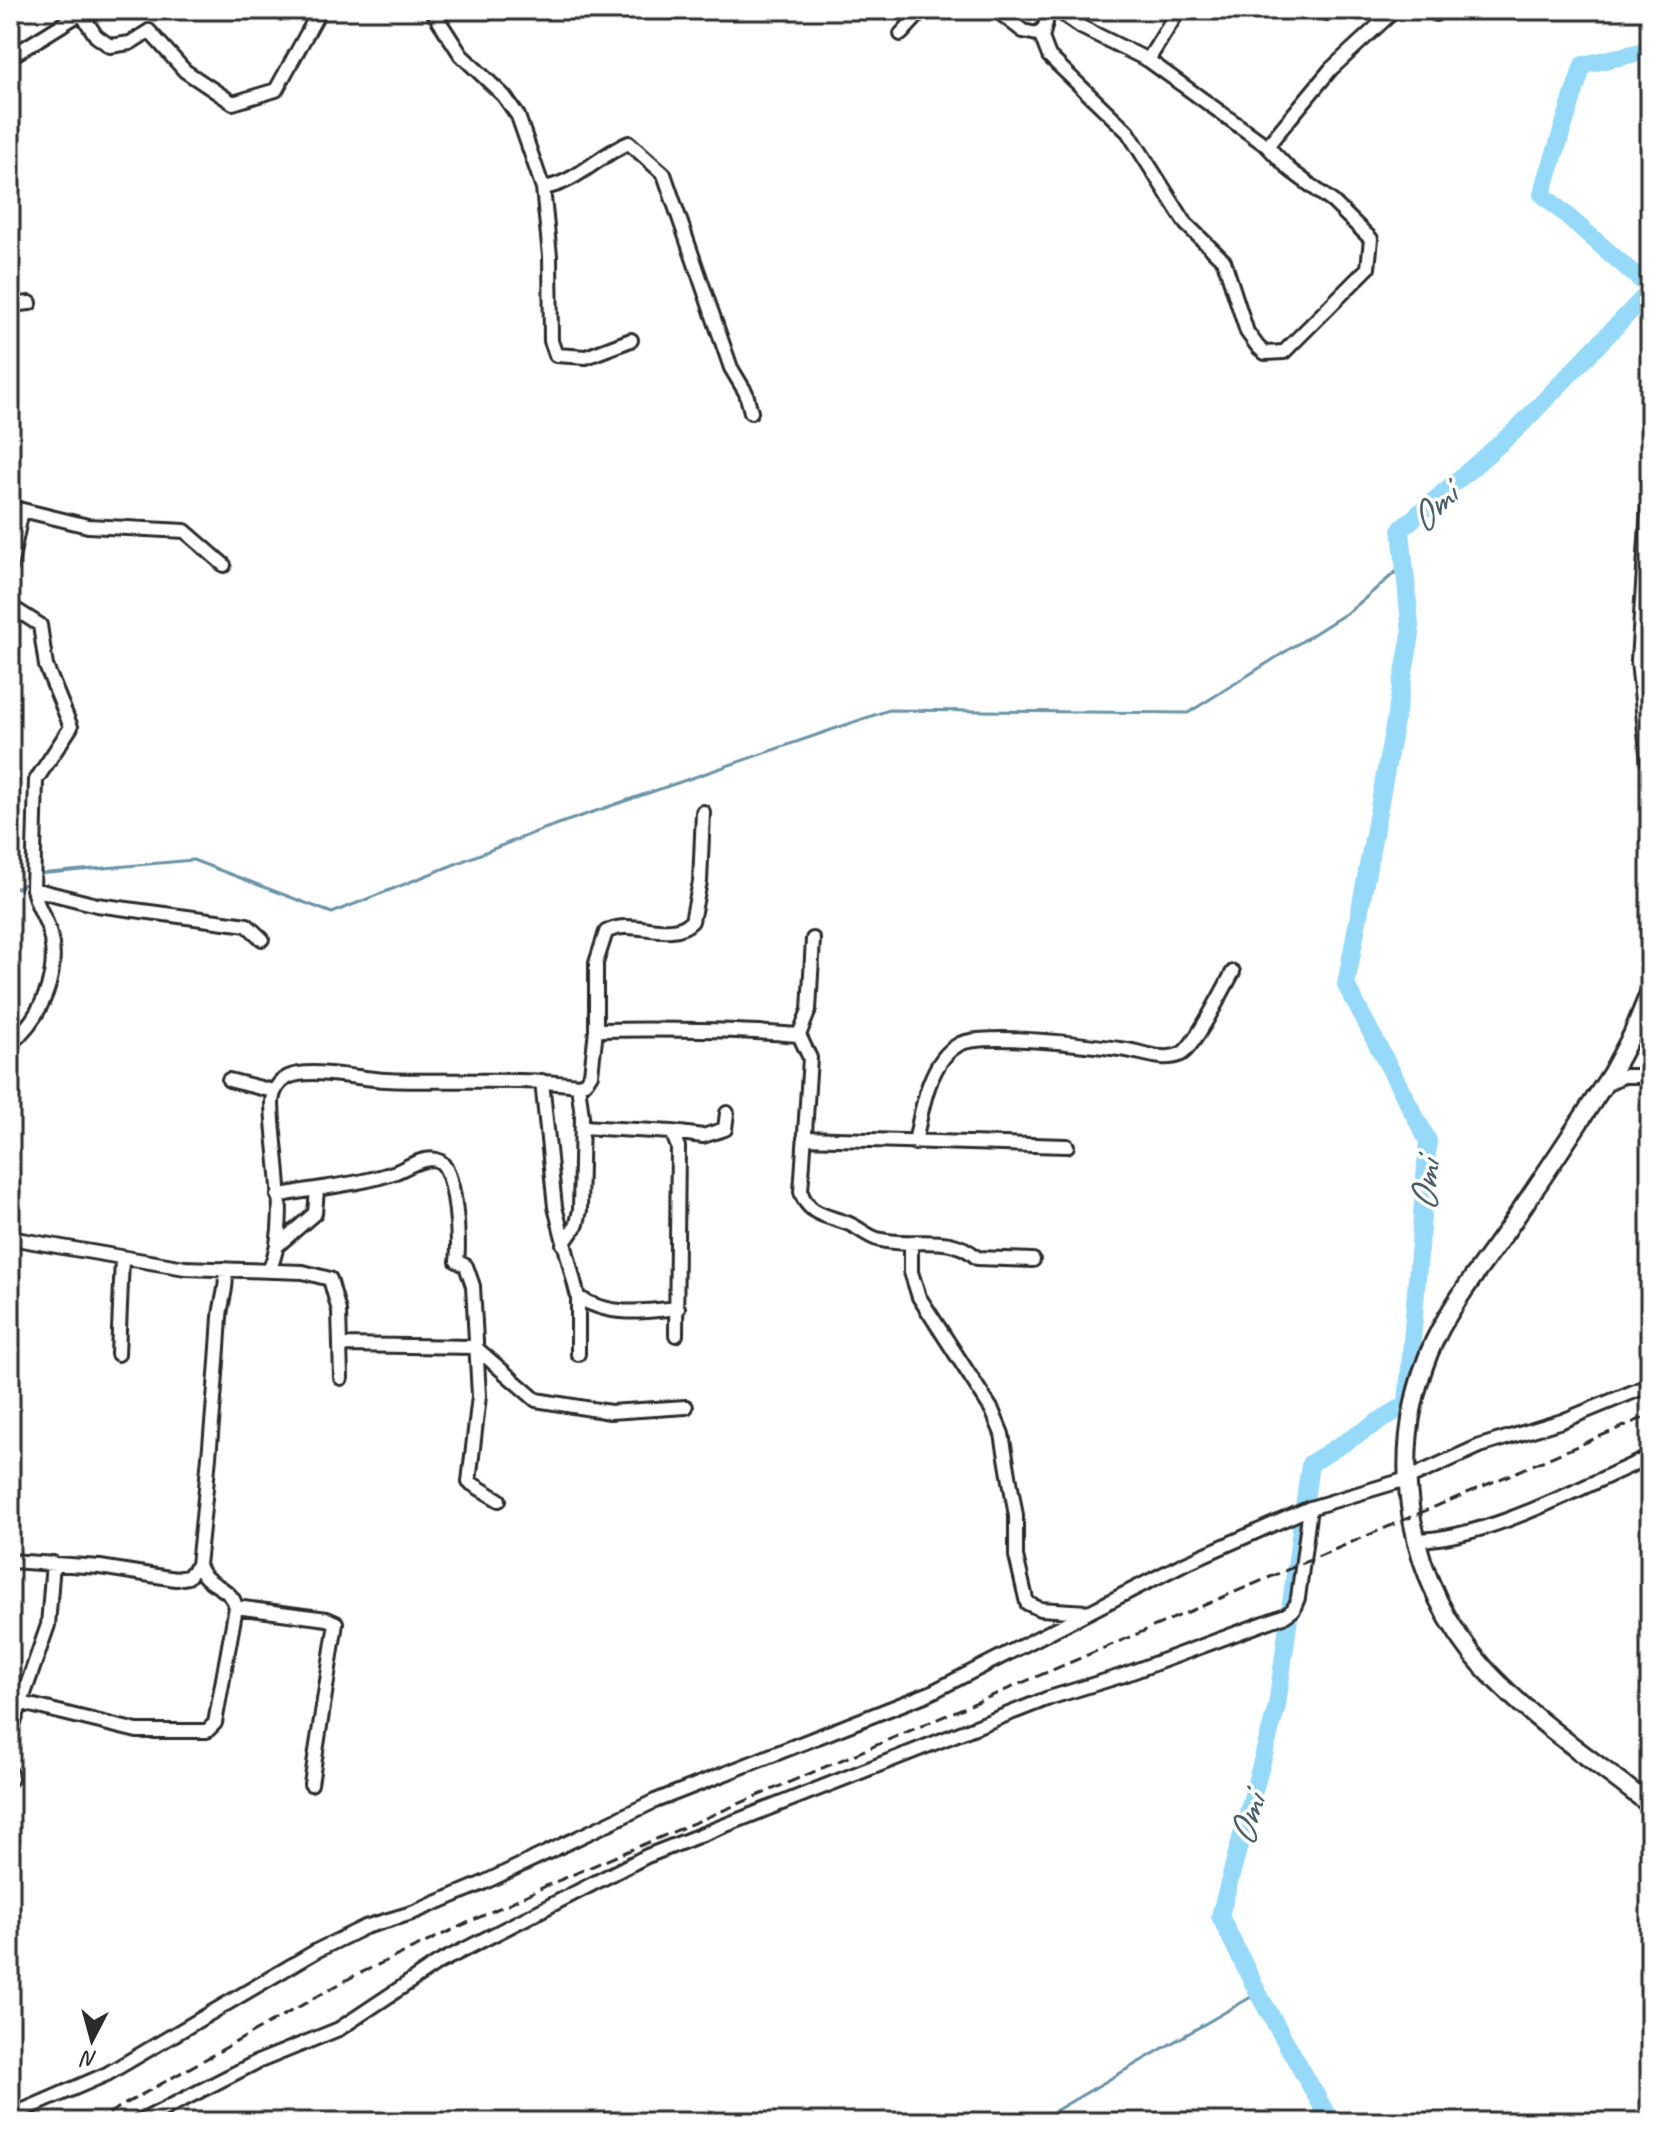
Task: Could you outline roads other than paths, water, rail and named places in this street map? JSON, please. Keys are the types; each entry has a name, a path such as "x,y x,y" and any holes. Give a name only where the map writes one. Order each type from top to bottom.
{"main road":[{"path":"1650,509 1640,661 1650,762"},
{"path":"1650,991 1632,1035 1604,1085 1438,1333 1412,1409 1407,1479 1416,1540 1440,1604 1486,1670 1650,1805"}],"street":[{"path":"10,57 80,12 96,36 110,46 130,43 149,31 185,71 233,103 276,90 320,10"},
{"path":"432,10 450,34 455,49 504,96 518,116 543,188 550,256 551,341 556,355 586,357 631,340"},
{"path":"901,34 923,10"},
{"path":"996,10 1023,31 1037,34 1043,29"},
{"path":"1049,10 1042,38 1049,56 1128,132 1186,224 1224,261 1247,332 1258,347 1275,354 1284,352 1368,268 1371,239 1267,146 1148,60 1081,27 1057,10"},
{"path":"1148,60 1179,10"},
{"path":"1267,146 1324,77 1395,10"},
{"path":"543,188 565,184 615,148 629,143 664,174 731,368 746,393 751,412"},
{"path":"10,305 30,303"},
{"path":"10,568 16,509 88,526 185,531 224,565"},
{"path":"10,606 40,625 46,666 71,727 36,780 33,889 35,904 48,927 54,955 53,975 35,1013 10,1044"},
{"path":"273,1091 288,1078 302,1074 386,1080 585,1083 591,1074 596,1030 596,963 606,932 623,927 681,929 692,921 700,882 703,812"},
{"path":"33,889 97,905 247,925 262,939"},
{"path":"813,939 809,1010 799,1035 810,1058 800,1165 805,1204 874,1238 911,1244 951,1243 965,1246 977,1258 1033,1260"},
{"path":"915,1143 932,1080 956,1045 969,1039 1025,1041 1160,1057 1176,1055 1185,1052 1195,1041 1233,972"},
{"path":"596,1030 730,1029 799,1035"},
{"path":"1604,1085 1623,1076 1650,1076"},
{"path":"229,1080 273,1091"},
{"path":"542,1081 555,1207 578,1297 578,1354"},
{"path":"563,1244 577,1224 580,1210 582,1098 578,1085"},
{"path":"269,1271 277,1246 273,1091"},
{"path":"582,1127 703,1136 725,1129 727,1113"},
{"path":"672,1132 678,1147 676,1335"},
{"path":"804,1138 1067,1146"},
{"path":"278,1196 384,1176 422,1161 437,1160 443,1163 454,1200 457,1261 466,1266 473,1286 479,1396 468,1476 474,1488 499,1500"},
{"path":"277,1246 315,1213 317,1190"},
{"path":"10,1238 122,1259 224,1269 315,1273 330,1279 339,1311 341,1378"},
{"path":"911,1244 911,1272 919,1297 992,1410 1002,1434 1016,1516 1016,1556 1027,1603 1040,1609 1090,1613"},
{"path":"118,1354 122,1259"},
{"path":"10,1561 53,1563 176,1579 188,1577 198,1565 218,1383 220,1319 227,1277 224,1269"},
{"path":"578,1297 597,1307 624,1312 678,1308"},
{"path":"340,1345 475,1347 536,1400 610,1412 686,1407"},
{"path":"10,2116 107,2074 318,1950 365,1927 412,1913 481,1884 655,1801 930,1693 1181,1565 1310,1508 1334,1498 1407,1479 1480,1446 1562,1421 1650,1385"},
{"path":"1416,1540 1445,1539 1477,1531 1650,1457"},
{"path":"139,2122 255,2063 339,2029 438,1963 647,1856 1049,1698 1121,1676 1286,1615 1293,1610 1298,1598 1310,1508"},
{"path":"10,1734 48,1625 53,1563"},
{"path":"22,1703 137,1731 207,1731 215,1723 236,1607 231,1596 207,1581 198,1565"},
{"path":"236,1607 327,1619 336,1623 311,1784"},
{"path":"10,1772 11,1779"}],"waterway":[{"name":"Omi","path":"1650,50 1583,65 1542,194 1650,288"},
{"name":"Omi","path":"1331,2122 1258,1993 1220,1916 1277,1706 1310,1464 1407,1404 1428,1141 1346,985 1411,635 1401,529 1517,429 1650,291"},
{"path":"38,874 193,860 332,913 541,830 889,710 1188,713 1350,611 1404,565"},
{"path":"10,887 18,888 28,881"},
{"path":"1036,2122 1258,1993"}],"railway":[{"path":"93,2122 352,1977 546,1886 1650,1415"}]}
